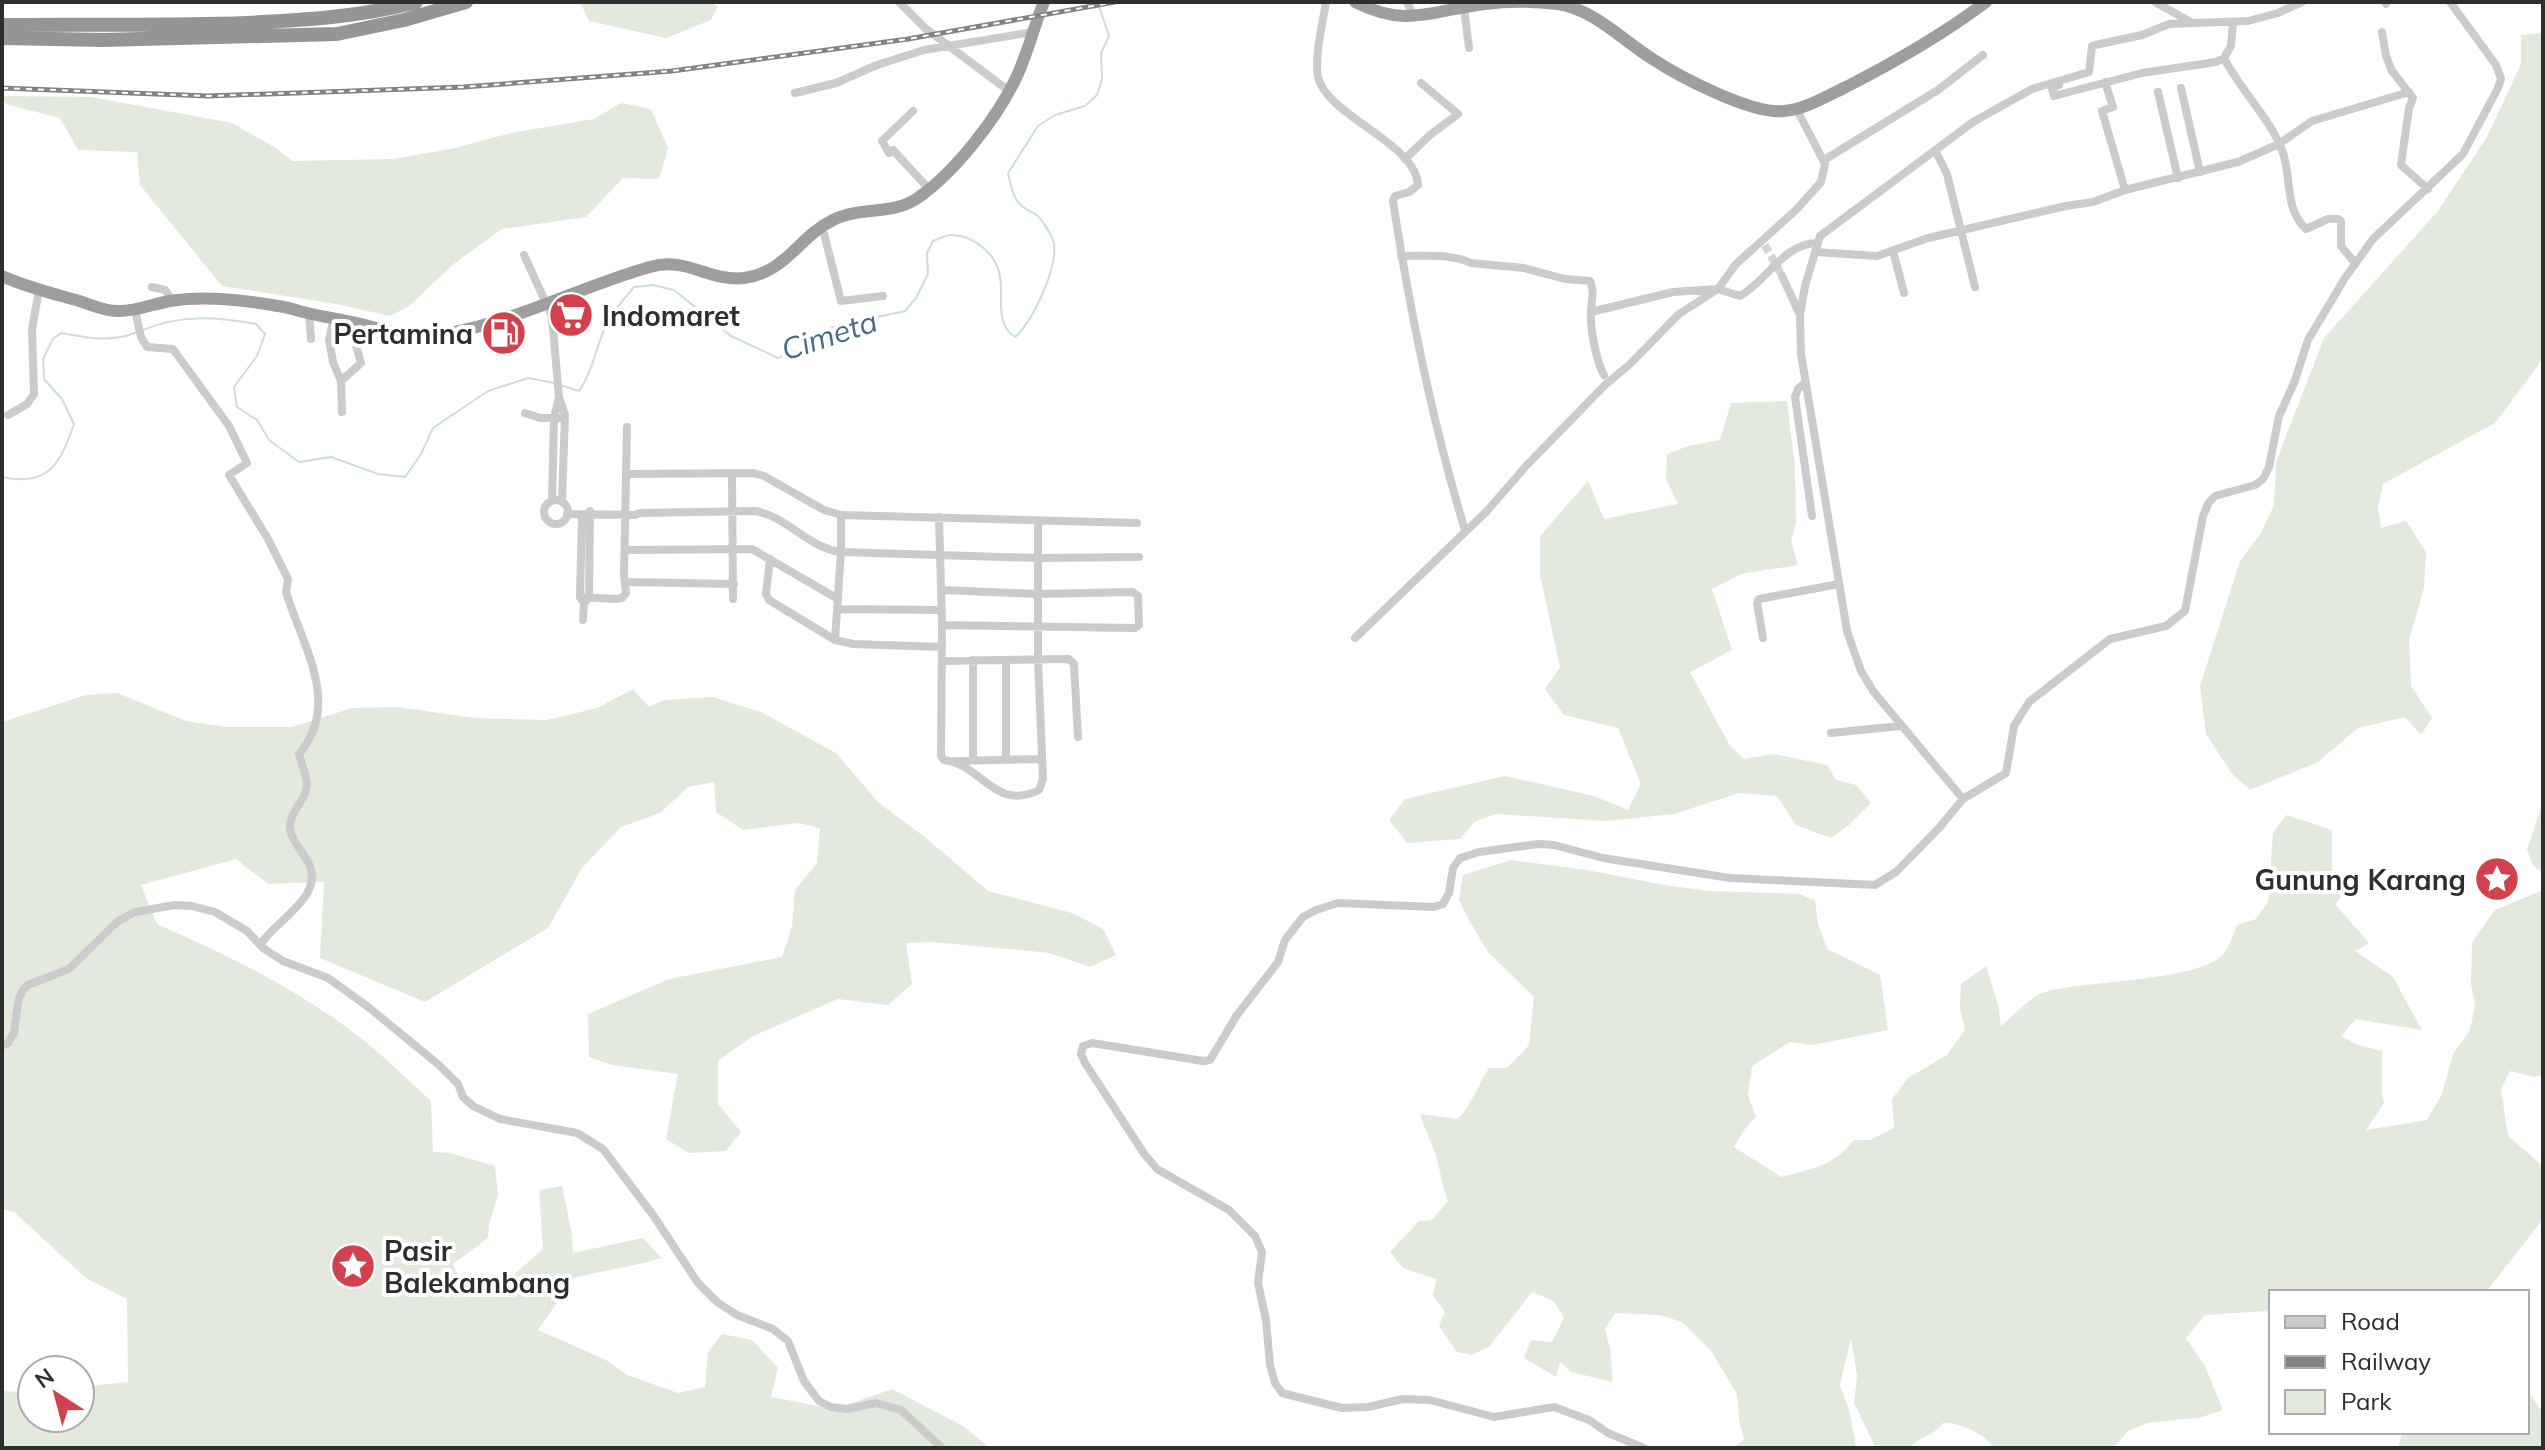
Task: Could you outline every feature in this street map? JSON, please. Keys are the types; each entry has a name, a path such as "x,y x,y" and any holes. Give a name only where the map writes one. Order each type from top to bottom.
{"highway":[{"path":"2,38 206,32 332,18 416,2"},
{"path":"2,25 337,34 404,20 466,2"},
{"path":"2,276 113,311 135,310 172,300 213,299 281,306 404,335 428,336 489,322 628,273 670,263 722,277 755,276 783,262 822,226 836,218 898,208 929,189 971,145 1009,91 1044,2"},
{"path":"1355,2 1388,15 1415,17 1456,7 1506,2 1582,6 1649,57 1698,84 1759,108 1785,111 1820,100 1886,67 1986,2"}],"street":[{"path":"899,2 925,28 1009,91"},
{"path":"1326,2 1317,69 1320,83 1341,106 1405,159 1418,184 1393,199 1401,256 1442,456 1465,530"},
{"path":"1407,2 1415,17"},
{"path":"2155,2 2192,23"},
{"path":"1963,799 1873,691 1861,671 1847,631 1804,383 1800,315 1820,236 1973,122 2032,89 2089,72 2092,46 2142,35 2164,25 2248,21 2302,2"},
{"path":"1644,1448 1608,1433 1589,1420 1554,1407 1494,1417 1430,1400 1403,1399 1368,1407 1342,1408 1282,1393 1275,1383 1270,1365 1266,1320 1258,1283 1262,1252 1255,1236 1229,1210 1157,1169 1085,1063 1081,1054 1083,1046 1092,1043 1210,1060 1237,1015 1278,962 1285,940 1303,917 1326,905 1338,903 1420,907 1443,904 1449,893 1453,868 1460,858 1479,852 1554,845 1603,858 1730,878 1875,885 1896,872 1963,799 2006,773 2014,726 2024,707 2037,695 2110,639 2166,626 2185,611 2205,508 2219,494 2255,485 2263,479 2269,467 2279,416 2308,340 2354,262 2373,239 2463,154 2501,79 2496,65 2450,2"},
{"path":"1456,7 1469,48"},
{"path":"2075,77 2052,88 2052,95 2091,88 2142,73 2216,62 2224,58 2231,46 2233,22"},
{"path":"795,93 836,83 877,65 924,50 1033,32"},
{"path":"2382,32 2388,61 2413,98 2401,165 2428,189"},
{"path":"1824,160 1925,98 1983,55"},
{"path":"2224,58 2279,144 2285,160 2291,206 2300,224 2306,229 2328,219 2341,221 2341,246 2354,262"},
{"path":"2105,82 2113,107 2102,111 2125,190"},
{"path":"1405,159 1458,114 1421,83"},
{"path":"2181,88 2200,172"},
{"path":"2158,92 2178,178"},
{"path":"1591,312 1673,292 1718,289 1737,297 1757,285 1786,255 1808,243 1816,248 1870,257 1914,242 2093,202 2125,190 2238,162 2279,144 2312,121 2409,92"},
{"path":"1355,638 1487,511 1576,413 1679,314 1718,289 1736,264 1764,242 1821,182 1824,160 1796,108"},
{"path":"913,111 882,141 889,153 893,150 929,189"},
{"path":"1935,150 1947,174 1975,287"},
{"path":"822,226 841,301 883,296"},
{"path":"1893,251 1904,293"},
{"path":"524,255 546,303 553,328 559,394 565,418 562,502 568,513"},
{"path":"1401,256 1433,255 1590,281 1594,296 1591,312 1598,362 1604,375"},
{"path":"1782,276 1800,315"},
{"path":"152,287 165,290 172,300"},
{"path":"8,415 27,404 36,387 32,329 39,290"},
{"path":"135,310 141,337 147,347 173,349 233,433 247,463 229,475 288,579 286,592 318,685 319,714 310,741 299,754 308,782 304,796 293,813 290,827 310,865 313,878 306,897 268,933 260,945"},
{"path":"309,314 311,339"},
{"path":"334,317 329,340 341,381 342,412"},
{"path":"341,381 361,362 352,321"},
{"path":"1804,383 1795,397 1812,516"},
{"path":"559,394 554,418 552,501 545,509 547,519 554,523 560,522 568,513 733,511 767,513 820,546 841,552 1038,558 1139,557"},
{"path":"525,413 540,418 565,418"},
{"path":"585,599 622,598 626,593 624,576 630,513 627,427"},
{"path":"628,474 753,473 764,476 824,510 841,515 1137,523"},
{"path":"732,474 733,599"},
{"path":"552,501 562,502"},
{"path":"583,620 587,513"},
{"path":"835,640 841,515"},
{"path":"939,517 941,756 944,760 954,761 1042,759"},
{"path":"954,761 972,770 996,792 1034,793 1043,785 1038,660 1038,521"},
{"path":"628,550 752,549 838,604 942,610"},
{"path":"770,559 766,594 769,600 835,640 853,644 942,647"},
{"path":"627,581 734,584"},
{"path":"1763,638 1759,599 1839,584"},
{"path":"942,590 1037,594 1133,592 1138,596 1139,610 1139,625 1135,628 942,625"},
{"path":"942,661 1069,659 1074,664 1078,737"},
{"path":"973,660 973,760"},
{"path":"1006,660 1006,759"},
{"path":"1831,733 1900,726"},
{"path":"2,1046 14,1033 22,991 28,985 69,969 117,922 135,912 175,905 215,912 238,925 283,961 328,978 367,1006 439,1065 458,1084 463,1097 473,1106 500,1119 577,1133 603,1149 653,1215 698,1283 717,1302 737,1315 773,1329 788,1341 804,1381 819,1401 831,1407 847,1409 876,1403 901,1410 942,1448"}],"green space":[{"path":"580,2 709,2 718,6 711,20 666,38 589,21"},
{"path":"2543,33 2543,359 2495,423 2383,484 2378,507 2381,528 2406,521 2426,552 2424,588 2409,640 2411,686 2432,718 2421,735 2405,717 2358,728 2318,762 2250,790 2232,774 2206,734 2200,686 2240,561 2261,533 2274,505 2276,462 2324,338 2437,212 2487,137 2521,64 2521,35"},
{"path":"2,96 91,97 232,123 276,148 292,161 393,159 451,149 511,133 594,119 621,103 651,109 668,148 659,179 623,178 586,217 502,229 455,263 409,306 390,316 222,286 140,185 137,152 78,150 60,118 9,105 2,101"},
{"path":"1787,401 1795,467 1796,523 1791,541 1798,565 1741,574 1712,589 1732,650 1690,672 1730,746 1744,759 1774,754 1827,765 1836,780 1856,785 1871,803 1831,838 1796,825 1777,796 1739,793 1674,814 1606,821 1496,814 1474,822 1460,839 1407,843 1389,820 1405,799 1505,776 1594,796 1628,810 1641,784 1618,728 1564,715 1545,689 1560,667 1540,575 1540,536 1588,481 1604,519 1678,504 1666,479 1667,454 1720,440 1731,403"},
{"path":"633,689 649,707 665,700 712,697 761,712 836,753 879,803 988,891 1072,913 1103,929 1116,955 1090,967 1050,953 933,942 906,943 912,984 888,1005 838,999 751,1037 718,1061 718,1104 741,1132 726,1151 689,1153 666,1139 678,1074 612,1065 589,1057 588,1014 669,979 782,957 792,927 795,890 817,863 820,828 798,823 743,830 716,812 714,782 688,787 660,813 621,827 582,868 548,928 425,1002 320,958 324,882 268,884 236,859 141,885 157,924 263,975 338,1021 431,1101 433,1152 450,1153 495,1166 498,1195 488,1238 453,1264 463,1289 500,1287 543,1249 539,1190 562,1186 573,1253 643,1238 662,1258 574,1278 538,1330 606,1360 627,1375 678,1393 705,1387 708,1352 722,1334 752,1340 778,1368 771,1397 835,1409 892,1389 963,1426 990,1448 2,1448 2,1391 16,1392 16,1434 96,1434 96,1385 128,1382 127,1299 87,1279 14,1212 2,1209 2,722 86,695 117,693 186,721 226,727 292,727 352,708 396,707 475,718 547,720 597,708"},
{"path":"2543,802 2543,873 2533,866 2527,850"},
{"path":"2286,815 2332,830 2332,870 2346,891 2335,904 2369,943 2355,951 2393,977 2422,1030 2356,1019 2341,1036 2358,1045 2382,1051 2384,1103 2366,1130 2427,1120 2442,1094 2453,1054 2470,1030 2475,1006 2471,984 2472,942 2495,910 2543,890 2543,1075 2534,1077 2510,1071 2501,1089 2508,1136 2543,1166 2543,1219 2488,1290 2269,1290 2269,1314 2266,1311 2205,1315 2186,1338 2205,1366 2223,1410 2202,1417 2147,1423 2128,1431 2113,1448 1994,1448 1979,1434 1964,1426 1943,1423 1909,1448 1876,1448 1854,1403 1857,1376 1851,1338 1840,1385 1850,1413 1856,1448 1732,1448 1744,1440 1737,1394 1711,1351 1682,1322 1660,1315 1615,1313 1605,1329 1613,1382 1571,1372 1560,1362 1556,1377 1524,1358 1531,1340 1552,1342 1564,1318 1554,1301 1532,1292 1489,1347 1472,1355 1457,1352 1439,1326 1445,1312 1433,1296 1436,1279 1403,1268 1390,1252 1419,1221 1432,1220 1448,1201 1420,1114 1457,1119 1470,1103 1489,1068 1507,1068 1529,1045 1534,997 1488,952 1469,920 1459,900 1463,875 1511,860 1708,891 1800,894 1815,901 1818,924 1827,949 1880,975 1888,1030 1812,1045 1790,1042 1752,1066 1748,1095 1756,1117 1734,1147 1781,1177 1821,1165 1838,1156 1854,1140 1870,1140 1894,1128 1892,1099 1908,1078 1947,1055 1965,1030 1960,1008 1961,984 1986,966 2001,1026 2027,1002 2045,992 2168,975 2212,963 2226,950 2237,925 2256,919 2268,902 2273,833"},
{"path":"2529,1393 2543,1412 2543,1448 2398,1448 2402,1434 2529,1434"}],"waterway":[{"name":"Cimeta","path":"560,385 579,391 607,324 634,287 653,285 674,290 731,336 778,358 800,350 816,335 836,326 905,311 916,298 928,274 927,253 933,241 949,235 974,241 992,258 1001,280 1004,324 1015,337 1042,294 1052,267 1054,245 1039,217 1017,200 1008,173 1038,126 1055,115 1085,106 1097,95 1102,79 1101,53 1109,36 1100,9 1093,2"},
{"name":"Cimeta","path":"143,330 171,321 199,318 256,324 265,334 257,356 234,387 237,407 257,420 269,440 299,462 331,457 378,474 405,477 421,454 433,428 488,391 528,378 554,383"},
{"name":"Cimeta","path":"2,477 31,479 42,475 57,461 69,438 74,424 62,399 44,379 43,359 53,339 61,333 108,338 137,332"}],"tunnel":[{"path":"1765,245 1782,276"}],"railway":[{"path":"2,88 208,96 464,87 672,71 908,39 1115,2"}],"place":[{"name":"Indomaret","path":"571,315"},
{"name":"Pertamina","path":"504,333"},
{"name":"Gunung Karang","path":"2497,879"},
{"name":"Pasir Balekambang","path":"353,1266"}]}
